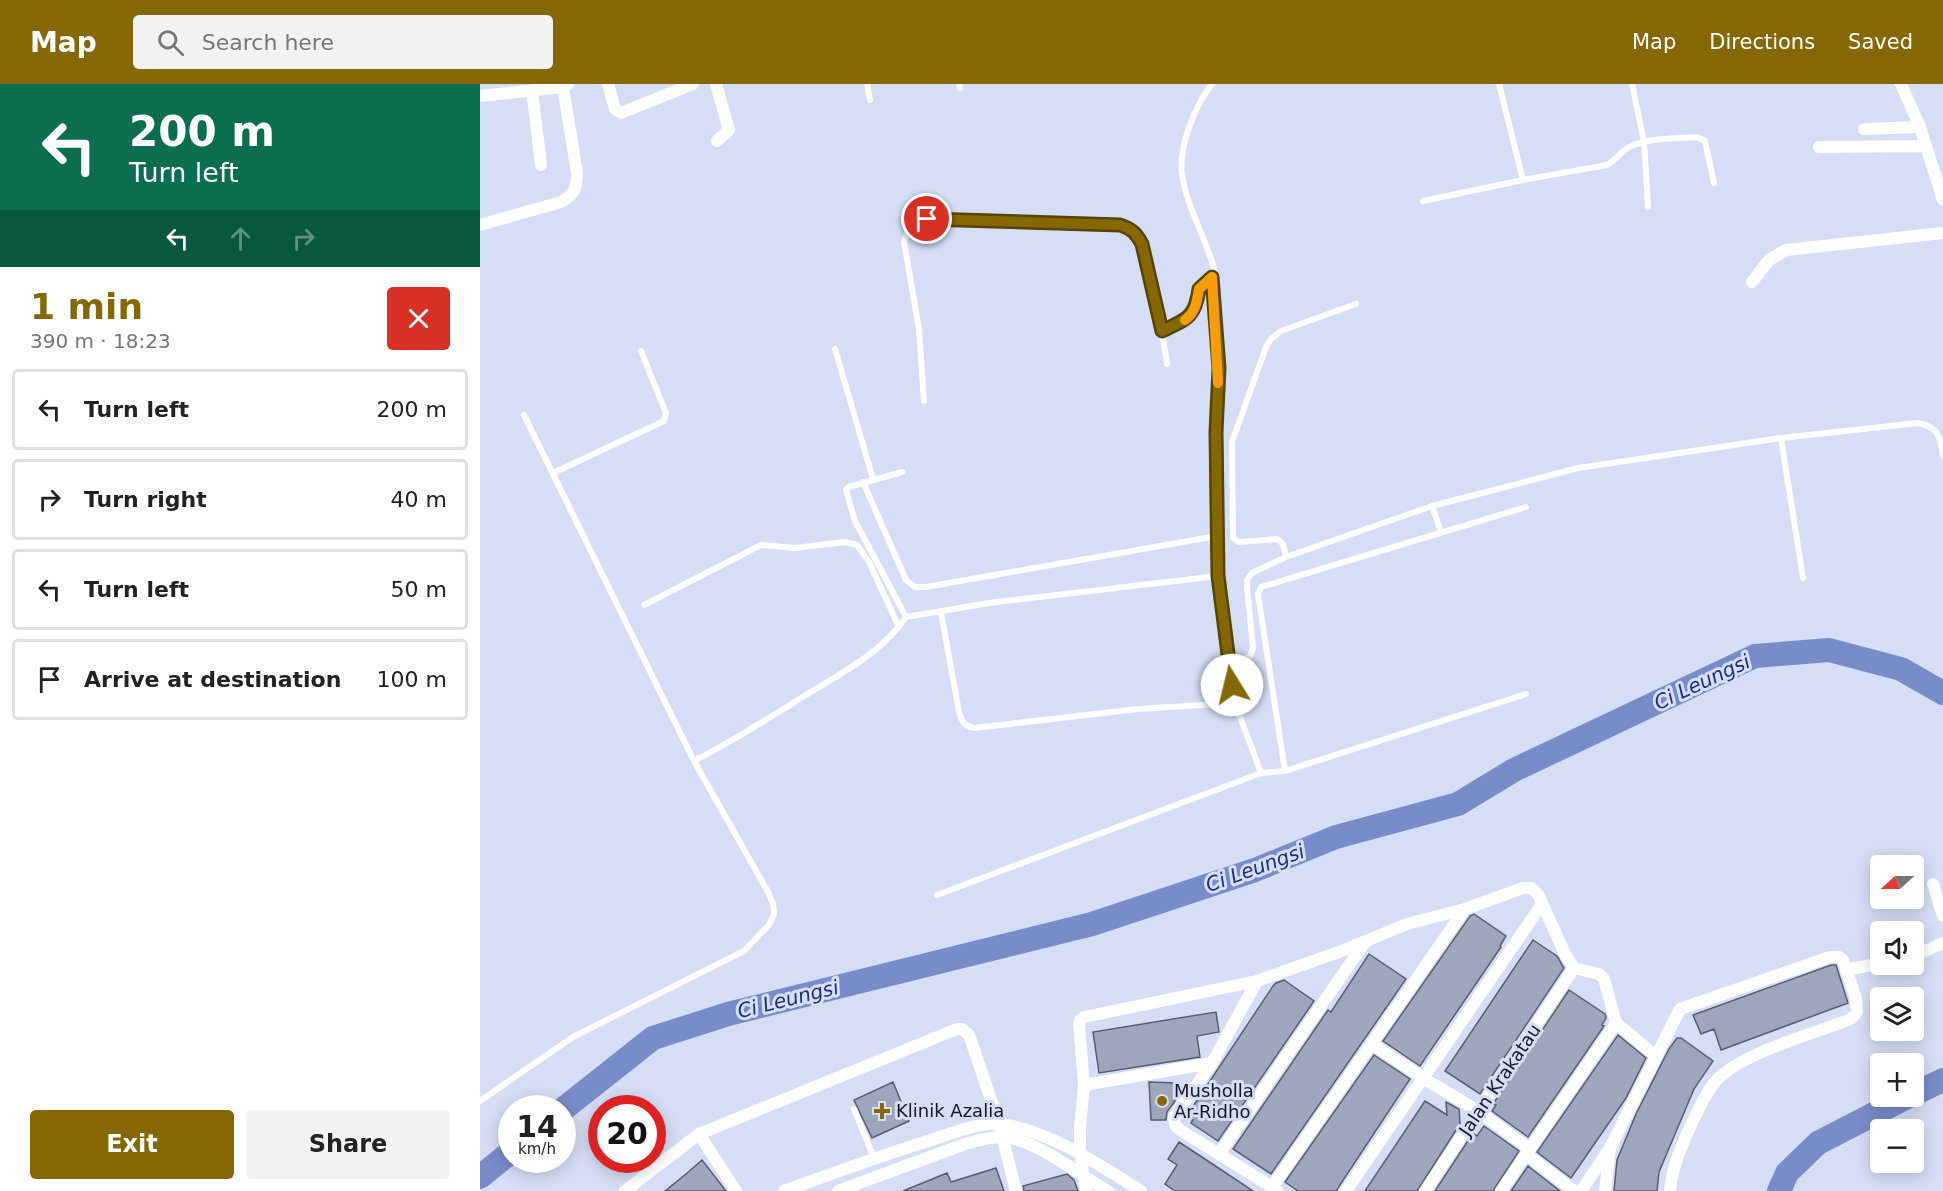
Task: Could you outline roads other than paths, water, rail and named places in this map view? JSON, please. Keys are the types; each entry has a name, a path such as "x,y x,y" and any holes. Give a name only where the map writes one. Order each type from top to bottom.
{"street":[{"path":"608,84 615,109 621,113 693,84"},
{"path":"716,84 729,130 717,141"},
{"path":"1902,84 1920,127 1943,201"},
{"path":"480,96 566,85 578,173 577,184 572,196 561,202 480,225"},
{"path":"532,90 541,165"},
{"path":"1864,129 1920,127"},
{"path":"1819,147 1925,146"},
{"path":"1752,282 1769,260 1786,250 1943,233"},
{"path":"1933,884 1943,916"},
{"path":"1086,1191 1080,1153 1083,1085 1079,1025 1080,1020 1084,1017 1257,981 1365,942 1407,924 1465,909 1523,888 1535,891 1574,968 1599,974 1604,979 1616,1023 1656,1056"},
{"path":"1346,1191 1542,904"},
{"path":"1257,981 1212,1063 1174,1117 1175,1125 1180,1130 1275,1189 1465,909"},
{"path":"1219,1154 1365,942"},
{"path":"1924,952 1943,943"},
{"path":"1581,1191 1610,1148 1678,1011 1685,1006 1830,957 1839,957 1856,998 1858,1008 1852,1018 1755,1055 1722,1075 1701,1105 1678,1151 1670,1191"},
{"path":"1846,970 1870,965"},
{"name":"Jalan Krakatau","path":"1425,1191 1574,968"},
{"path":"1501,1191 1616,1023"},
{"path":"625,1191 699,1134 957,1029 962,1029 969,1035 999,1123 1016,1191"},
{"path":"1372,1044 1478,1111 1574,1191"},
{"path":"1083,1085 1212,1063"},
{"path":"784,1191 874,1158 958,1131 999,1123 1048,1138 1080,1153 1141,1191"},
{"path":"699,1134 736,1191"},
{"path":"837,1191 965,1144 981,1139 1002,1137 1042,1151 1108,1191"},
{"path":"1605,1191 1610,1148"}],"lane":[{"path":"867,84 870,100"},
{"path":"1212,84 1190,125 1182,172 1188,198 1214,268 1212,277 1219,368 1216,432 1218,576 1228,667 1235,703 1261,772"},
{"path":"1499,84 1523,180"},
{"path":"1632,84 1644,142 1648,207"},
{"path":"1423,201 1607,165 1628,147 1644,142 1701,138 1705,141 1714,183"},
{"path":"924,401 919,329 904,242 907,230 915,222 927,219 1120,225 1128,228 1136,233 1142,244 1162,331 1167,364"},
{"path":"1162,331 1191,315 1197,304 1199,289 1212,277"},
{"path":"1286,558 1283,544 1277,539 1239,542 1233,538 1232,441 1266,347 1271,339 1281,332 1356,304"},
{"path":"835,349 873,479"},
{"path":"554,473 664,421 666,413 640,351"},
{"path":"480,1101 573,1036 744,951 770,925 774,914 768,892 694,761 524,415"},
{"path":"1228,667 1250,656 1253,648 1247,580 1252,573 1286,558 1432,506 1578,468 1781,438 1918,423 1929,425 1936,431 1941,440 1943,456"},
{"path":"1781,438 1803,578"},
{"path":"902,472 863,482 846,490 855,521 906,617"},
{"path":"863,482 906,580 915,587 926,587 1217,536"},
{"path":"1432,506 1441,532"},
{"path":"1285,771 1258,594 1261,587 1526,507"},
{"path":"644,605 761,545 795,548 845,542 857,545 869,562 899,627"},
{"path":"694,761 725,745 862,660 899,627 906,617 989,603 1218,576"},
{"path":"941,612 959,712 966,726 974,728 1138,709 1235,703"},
{"path":"937,895 1261,772 1285,771 1526,694"},
{"path":"854,1109 874,1158"}],"waterway":[{"name":"Ci Leungsi","path":"576,1099 653,1038 728,1014 1092,924 1255,870 1336,837 1458,804 1514,770 1755,656 1829,650 1901,669 1943,693"},
{"name":"Ci Leungsi","path":"1924,1089 1943,1080"},
{"name":"Ci Leungsi","path":"1779,1191 1787,1173 1818,1143 1888,1107"},
{"name":"Ci Leungsi","path":"480,1177 498,1162"}],"place":[{"name":"Musholla Ar-Ridho","path":"1162,1101"},
{"name":"Klinik Azalia","path":"882,1111"}]}
